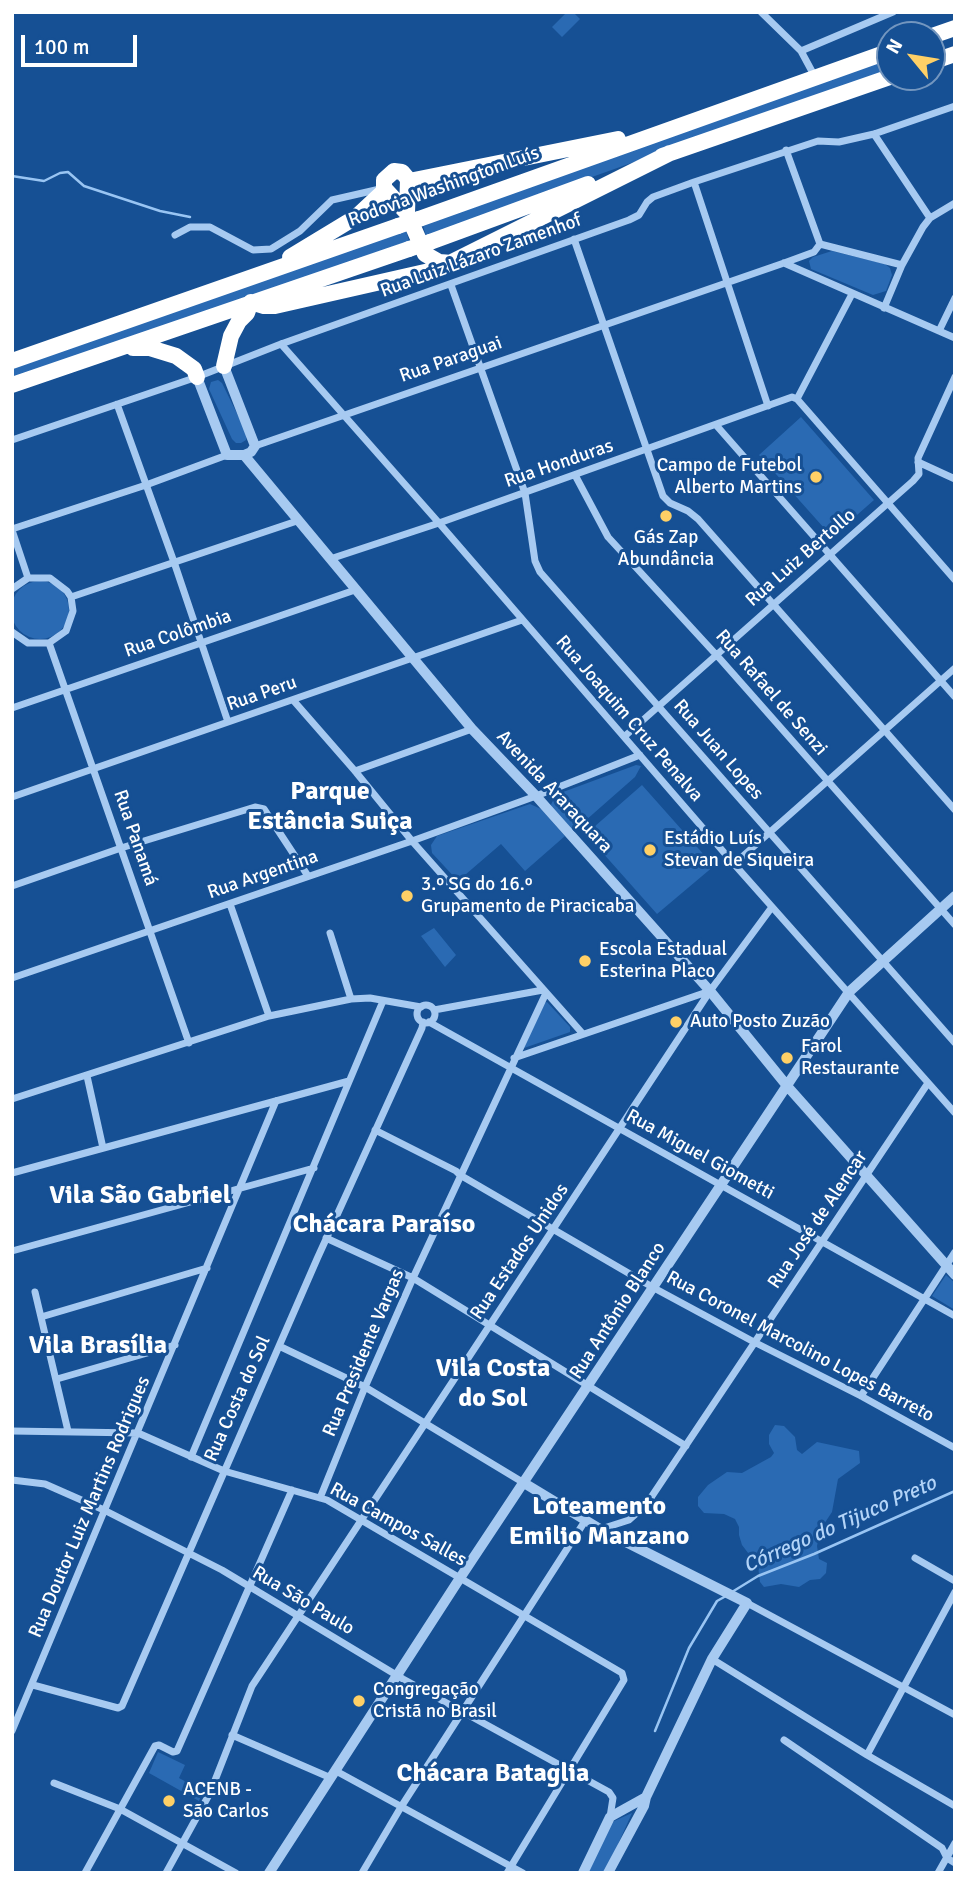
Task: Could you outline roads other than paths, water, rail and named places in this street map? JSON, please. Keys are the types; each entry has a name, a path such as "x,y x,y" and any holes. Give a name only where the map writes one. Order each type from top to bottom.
{"highway":[{"name":"Rodovia Washington Luís","path":"12,361 876,56"},
{"path":"12,385 251,302 421,248 670,153 876,81"},
{"path":"409,181 668,129"},
{"path":"251,302 275,306 428,272 454,263 670,153"},
{"path":"408,220 406,200 409,181 402,172 394,171 384,180 385,189 408,220 421,248 421,267 411,275"},
{"path":"208,292 287,259 356,216 385,189"},
{"path":"421,248 439,262 454,263"},
{"path":"224,366 231,336 247,313 251,302"},
{"path":"96,357 137,347 150,348 186,362 194,369 197,377"}],"street":[{"path":"761,12 801,51 816,77"},
{"path":"801,51 893,12"},
{"name":"Rua Luiz Lázaro Zamenhof","path":"12,440 197,377 281,344 635,218 653,197 694,182 786,150 818,141 839,142 874,134 955,106"},
{"path":"874,134 930,218"},
{"path":"786,150 820,244 902,265"},
{"path":"694,182 768,405"},
{"path":"175,235 190,227 210,227 253,250 271,249 300,231 332,200 385,189"},
{"path":"884,308 902,265 930,218 955,203"},
{"path":"574,239 646,450 666,500 693,515 955,810"},
{"name":"Rua Paraguai","path":"244,455 251,452 255,446 785,263 814,252 820,244"},
{"path":"785,263 955,338"},
{"path":"451,285 525,492"},
{"path":"852,294 797,399 955,580"},
{"path":"939,331 955,298"},
{"name":"Rua Joaquim Cruz Penalva","path":"281,344 955,1113"},
{"path":"224,366 255,446"},
{"path":"197,377 227,455"},
{"name":"Rua Luiz Bertollo","path":"625,736 919,474 918,458 955,377"},
{"name":"Rua Honduras","path":"330,559 439,523 768,405 792,397 797,399"},
{"path":"117,404 228,722"},
{"path":"716,425 955,697"},
{"path":"28,578 12,530 227,455 244,455"},
{"name":"Avenida Araraquara","path":"244,455 411,659 710,991 788,1087 955,1275"},
{"path":"918,462 955,479"},
{"name":"Rua Rafael de Senzi","path":"575,475 608,537 716,654 955,925"},
{"name":"Rua Juan Lopes","path":"525,492 535,561 540,572 955,1043"},
{"path":"71,597 297,521"},
{"path":"12,589 28,578 50,578 59,583 71,597 73,611 66,631 49,643 28,643 12,632"},
{"name":"Rua Colômbia","path":"12,708 355,590"},
{"name":"Rua Peru","path":"12,797 522,620"},
{"name":"Rua Panamá","path":"49,643 189,1043"},
{"path":"734,864 955,668"},
{"path":"293,700 412,841 583,1034"},
{"path":"355,771 472,729"},
{"name":"Rua Argentina","path":"12,978 412,841 640,755"},
{"path":"12,886 250,807 264,809 308,876"},
{"name":"Rua Antônio Blanco","path":"269,1873 460,1578 590,1386 849,992 881,960 955,896"},
{"path":"230,904 269,1016"},
{"name":"Rua Estados Unidos","path":"166,1873 210,1793 252,1686 710,991 772,907"},
{"path":"330,933 351,999"},
{"path":"514,1058 710,991"},
{"path":"434,1010 545,992"},
{"name":"Rua Presidente Vargas","path":"320,1499 413,1278 545,992"},
{"name":"Rua Miguel Giometti","path":"12,1099 269,1016 351,999 383,1000 421,1007"},
{"path":"191,1457 383,1000"},
{"name":"Rua Miguel Giometti","path":"397,1003 424,1021 955,1316"},
{"path":"430,1006 434,1010 434,1018 424,1021 418,1012 421,1007 430,1006"},
{"name":"Rua Costa do Sol","path":"33,1685 118,1708 122,1706 326,1238 424,1021"},
{"path":"87,1076 103,1148"},
{"path":"12,1173 349,1081"},
{"name":"Rua José de Alencar","path":"600,1529 619,1525 638,1513 686,1446 928,1083"},
{"name":"Rua Doutor Luiz Martins Rodrigues","path":"12,1731 276,1101"},
{"name":"Rua Coronel Marcolino Lopes Barreto","path":"375,1130 456,1171 654,1288 955,1448"},
{"path":"12,1251 314,1168"},
{"path":"326,1238 413,1278 686,1446"},
{"path":"860,1396 955,1252"},
{"path":"41,1317 207,1268"},
{"path":"35,1292 68,1431"},
{"path":"57,1378 176,1345"},
{"path":"279,1346 365,1387 585,1521 745,1602 955,1715"},
{"name":"Rua Campos Salles","path":"12,1431 138,1433 224,1471 320,1499 360,1519 622,1673 625,1678 570,1770"},
{"name":"Rua São Paulo","path":"12,1480 45,1484 104,1510 249,1586 397,1676 612,1795 610,1817"},
{"path":"85,1873 155,1746 177,1751 292,1490"},
{"path":"362,1873 401,1807 585,1521"},
{"path":"915,1558 955,1581"},
{"path":"867,1755 955,1592"},
{"path":"608,1873 644,1805 712,1659 745,1602"},
{"path":"712,1659 955,1806"},
{"path":"232,1735 333,1774 401,1807 509,1869 523,1873"},
{"path":"784,1741 942,1848 947,1858 955,1863"},
{"path":"509,1869 570,1770"},
{"path":"54,1783 121,1809 236,1873"},
{"path":"583,1873 610,1817 646,1797"},
{"path":"938,1873 955,1843"}],"waterway":[{"path":"12,176 44,181 68,172 84,186 160,211 190,217"},
{"name":"Córrego do Tijuco Preto","path":"732,1592 758,1576 955,1491"},
{"name":"Córrego do Tijuco Preto","path":"655,1731 689,1648 717,1601 726,1596"}],"place":[{"name":"Campo de Futebol Alberto Martins","path":"816,477"},
{"name":"Gás Zap Abundância","path":"666,516"},
{"name":"Estádio Luís Stevan de Siqueira","path":"650,850"},
{"name":"3.º SG do 16.º Grupamento de Piracicaba","path":"407,896"},
{"name":"Escola Estadual Esterina Placo","path":"585,961"},
{"name":"Auto Posto Zuzão","path":"676,1022"},
{"name":"Farol Restaurante","path":"787,1058"},
{"name":"Congregação Cristã no Brasil","path":"359,1701"},
{"name":"ACENB - São Carlos","path":"169,1801"}],"district":[{"name":"Parque Estância Suiça","path":"330,807"},
{"name":"Vila São Gabriel","path":"140,1196"},
{"name":"Chácara Paraíso","path":"384,1225"},
{"name":"Vila Brasília","path":"98,1346"},
{"name":"Vila Costa do Sol","path":"493,1384"},
{"name":"Loteamento Emilio Manzano","path":"599,1522"},
{"name":"Chácara Bataglia","path":"493,1774"}]}
